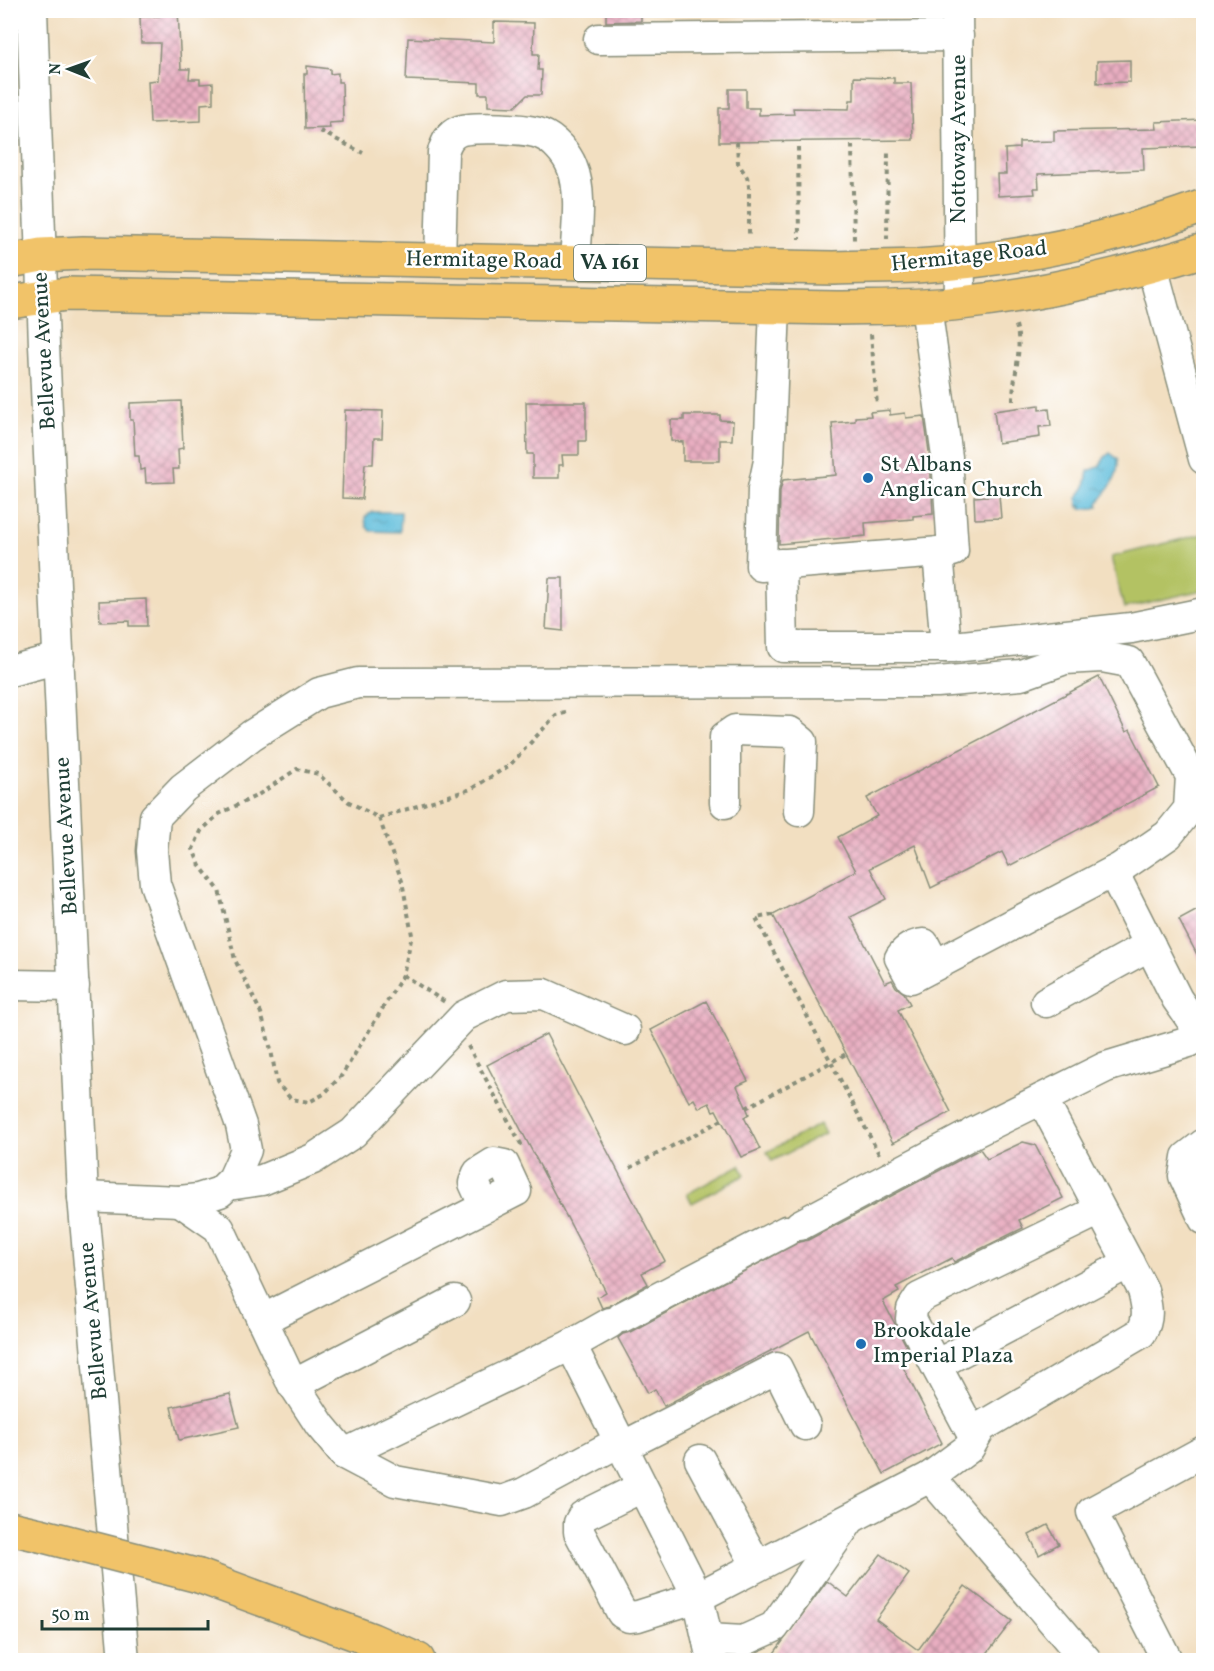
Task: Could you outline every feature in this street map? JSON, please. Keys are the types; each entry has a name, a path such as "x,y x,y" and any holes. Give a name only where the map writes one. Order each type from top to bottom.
{"main road":[{"name":"Hermitage Road","path":"26,258 94,253 833,268 915,266 1034,252 1084,242 1152,224 1203,206"},
{"name":"Hermitage Road","path":"10,302 67,294 775,307 926,306 960,304 1063,288 1152,266 1203,249"},
{"path":"25,1531 199,1576 372,1640 418,1660"}],"street":[{"name":"Bellevue Avenue","path":"32,10 26,258 42,296 83,1197 124,1660"},
{"path":"599,39 789,24 957,23"},
{"name":"Nottoway Avenue","path":"957,23 960,304"},
{"path":"440,260 443,152 448,139 457,131 477,128 533,131 542,134 565,154 578,186 575,262"},
{"path":"1152,266 1203,459"},
{"path":"775,307 769,461 763,489 760,566 953,550 947,457 926,306"},
{"path":"938,552 946,647"},
{"path":"781,564 783,647 946,647 1131,628 1203,613"},
{"path":"83,1197 180,1201 198,1199 220,1192 233,1179 246,1150 241,1125 155,884 152,851 155,817 183,788 252,735 319,693 358,684 937,682 1022,675 1065,659 1102,657 1129,662 1191,776 1189,809 1168,835 1113,872 935,965"},
{"path":"10,671 59,658"},
{"path":"761,683 762,731"},
{"path":"725,803 725,737 735,730 790,732 802,742 799,811"},
{"path":"344,1454 570,1345 968,1135 1106,1067 1189,1042 1203,1035 1177,999 1113,872"},
{"path":"1046,1002 1150,945"},
{"path":"10,985 74,986"},
{"path":"228,1185 262,1180 313,1159 353,1133 464,1016 506,995 544,994 625,1030"},
{"path":"642,1486 583,1516 579,1523 579,1532 622,1613 629,1617 698,1597 930,1477 969,1449 981,1427 1141,1333 1147,1324 1148,1314 1143,1290 1042,1099"},
{"path":"1201,1204 1184,1176 1187,1157 1203,1144"},
{"path":"180,1201 219,1228 293,1385 320,1425 344,1454 395,1481 502,1501 524,1493 777,1368 805,1425"},
{"path":"262,1320 485,1206"},
{"path":"974,1437 911,1319 912,1309 919,1298 1100,1210"},
{"path":"936,1365 1129,1263"},
{"path":"293,1385 455,1301"},
{"path":"570,1345 698,1597 710,1650 742,1641 774,1627 852,1516"},
{"path":"1167,1660 1092,1512 1203,1451"},
{"path":"700,1460 757,1566"},
{"path":"930,1477 1086,1660"}],"path":[{"path":"320,131 363,153"},
{"path":"736,142 738,163 747,177 749,186 748,238"},
{"path":"852,146 854,240"},
{"path":"798,147 799,239"},
{"path":"887,239 888,150"},
{"path":"1013,401 1013,379 1019,357 1018,332 1015,322"},
{"path":"871,333 877,405"},
{"path":"379,818 471,789 510,765 556,715 570,712"},
{"path":"297,769 318,774 349,802 379,818 402,881 412,935 404,975 342,1075 324,1094 309,1102 291,1099 277,1083 272,1050 261,1013 235,960 219,890 200,866 193,849 201,831 219,814 258,795 297,769"},
{"path":"773,915 756,918 880,1157"},
{"path":"404,975 452,1006 456,1025 521,1144 514,1148"},
{"path":"746,1108 846,1054"},
{"path":"630,1168 722,1120"}],"green space":[{"path":"1203,534 1203,590 1124,608 1111,557"},
{"path":"820,1124 825,1134 772,1161 767,1152"},
{"path":"740,1165 745,1175 692,1203 687,1194"}],"water":[{"path":"1110,453 1118,459 1117,472 1112,482 1098,503 1099,506 1081,509 1082,505 1079,507 1077,498 1085,487 1088,471 1099,467"},
{"path":"372,512 401,512 400,532 370,531 366,526 365,517"}],"building":[{"path":"158,10 178,10 181,69 190,69 189,79 200,79 200,84 213,83 213,103 201,104 201,121 150,123 148,81 158,80 160,43 141,43 140,17 159,16"},
{"path":"606,11 641,11 641,21 606,22"},
{"path":"494,22 534,23 533,54 539,54 538,70 542,70 541,95 527,95 515,107 488,106 488,94 479,94 479,83 406,80 408,38 494,42"},
{"path":"1130,60 1130,82 1097,83 1097,61"},
{"path":"307,66 330,69 330,74 338,73 338,82 342,82 343,122 329,123 330,128 305,129 304,74 307,74"},
{"path":"854,77 894,78 894,83 911,83 913,140 719,142 719,108 729,108 729,89 746,89 746,108 759,108 759,115 794,114 793,108 849,109 850,100 854,100"},
{"path":"1203,120 1203,146 1143,148 1144,170 1038,174 1039,188 1034,188 1035,194 998,196 997,174 1006,174 1005,149 1019,148 1019,142 1054,141 1054,131 1157,129 1156,122"},
{"path":"181,401 183,448 178,449 179,469 173,469 174,482 146,483 145,469 140,470 139,456 135,456 130,403"},
{"path":"526,402 586,402 586,441 579,441 579,455 562,455 563,465 559,465 559,478 533,478 533,454 527,454"},
{"path":"1039,405 1039,410 1049,409 1051,426 1039,427 1040,437 998,443 994,411"},
{"path":"345,410 383,411 382,438 374,438 373,464 365,464 362,499 342,498"},
{"name":"St Albans Anglican Church","path":"890,410 890,415 905,413 906,418 924,416 930,459 933,514 913,516 913,519 865,523 866,536 779,544 780,491 783,480 836,475 832,423 855,421 855,417 871,416 870,412"},
{"path":"684,415 720,415 720,420 733,421 732,440 720,440 720,461 683,461 683,442 671,441 671,420 684,420"},
{"path":"999,495 1001,518 975,519 974,497"},
{"path":"549,578 563,578 563,631 546,629"},
{"path":"146,599 147,626 129,626 129,621 100,622 99,601"},
{"path":"1099,677 1126,732 1130,730 1159,787 1009,866 1002,852 931,888 915,845 870,868 886,899 851,917 885,983 892,980 910,1004 898,1010 951,1112 893,1143 773,915 856,871 838,837 877,816 867,798"},
{"path":"1203,907 1203,966 1179,920"},
{"path":"706,1001 748,1081 737,1086 749,1114 744,1117 760,1149 741,1157 716,1110 713,1111 709,1103 699,1108 694,1099 689,1102 651,1030"},
{"path":"546,1034 665,1261 642,1273 648,1284 602,1308 597,1297 606,1292 487,1065"},
{"path":"1023,1142 1035,1145 1063,1198 1019,1220 1023,1228 954,1262 952,1258 896,1287 899,1292 883,1301 912,1357 901,1363 942,1443 884,1474 809,1331 664,1406 655,1389 648,1393 618,1338 623,1334 980,1149 987,1159"},
{"path":"230,1394 239,1427 179,1440 171,1407"},
{"path":"1048,1525 1059,1544 1039,1555 1029,1535"},
{"path":"881,1554 909,1574 876,1619 918,1650 965,1586 1012,1621 982,1660 769,1660 827,1581 848,1597"}],"place":[{"name":"St Albans Anglican Church","path":"868,478"},
{"name":"Brookdale Imperial Plaza","path":"861,1344"}]}
